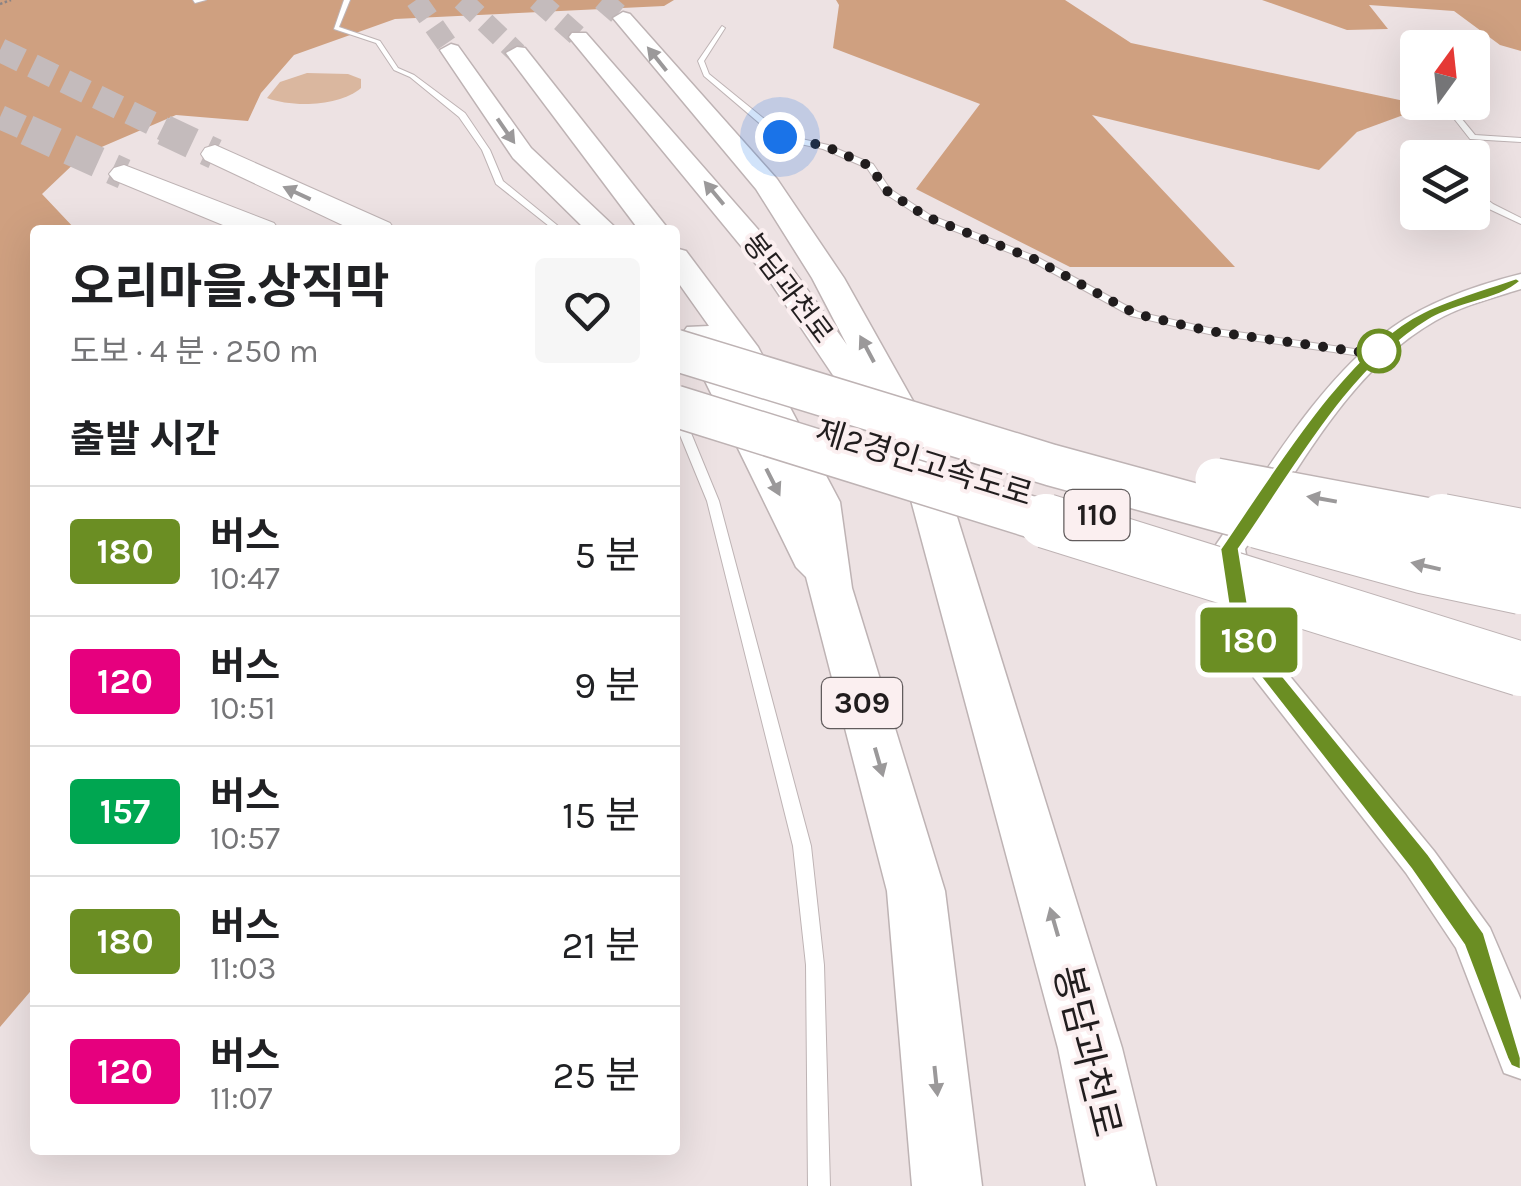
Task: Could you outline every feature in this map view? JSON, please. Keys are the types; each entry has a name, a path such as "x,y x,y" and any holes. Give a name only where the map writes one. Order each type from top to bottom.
{"highway":[{"name":"봉담과천로","path":"624,18 767,185 828,278 912,433 1090,1048 1120,1186"},
{"name":"봉담과천로","path":"579,37 780,274 848,369 950,570"},
{"path":"450,50 522,153 599,225"},
{"path":"517,53 650,225"},
{"path":"215,154 368,225"},
{"path":"124,174 251,225"},
{"name":"309","path":"680,264 741,347 819,502 830,588 916,892 948,1186"},
{"path":"680,312 696,330 830,588"},
{"path":"680,348 944,420 1219,480 1521,536"},
{"name":"제2경인고속도로","path":"680,349 1050,465 1422,566 1521,588"},
{"name":"제2경인고속도로","path":"680,386 869,448 1521,636"},
{"path":"680,409 1521,670"}],"street":[{"path":"1521,281 1425,316 1375,354 1337,398 1229,549 1242,629 1266,670 1420,862 1475,941 1521,1058"}],"lane":[{"path":"195,1 203,0"},
{"path":"348,0 336,28 378,42 396,70 412,76 462,115 486,150 499,182 552,225"},
{"path":"722,28 701,61 706,75 780,137 825,146 870,166 887,191 927,217 1034,259 1136,314 1209,331 1375,354"},
{"path":"1458,120 1473,138 1521,140"},
{"path":"1490,206 1521,221"},
{"path":"680,419 713,500 802,846 815,965 819,1186"}],"path":[{"path":"0,4 11,0"}],"shaded area":[{"path":"0,0 674,0 664,6 395,19 294,55 261,93 248,121 176,115 83,155 42,194 71,225 30,225 30,992 0,1027"},
{"path":"836,0 1065,0 1131,43 1400,100 1400,116 1357,132 1319,170 1092,115 1235,267 1070,267 916,189 980,104 833,48 839,5"},
{"path":"1262,0 1521,0 1521,51 1500,45 1490,38 1490,30 1480,30 1454,11 1369,5 1388,29 1347,30"},
{"path":"307,73 348,74 361,79 361,88 342,99 316,104 267,98 280,82"}],"tunnel":[{"path":"416,0 451,50"},
{"path":"462,0 517,53"},
{"path":"537,0 579,37"},
{"path":"602,0 623,18"},
{"path":"0,50 170,132"},
{"path":"0,117 33,132"},
{"path":"27,130 124,174"},
{"path":"164,130 215,154"}],"bus line":[{"name":"180","path":"1521,281 1425,316 1375,354 1337,398 1229,549 1242,629 1266,670 1420,862 1475,941 1521,1058"}],"route":[{"path":"780,137 825,146 870,166 887,191 927,217 1034,259 1136,314 1209,331 1375,354 1379,351"}]}
